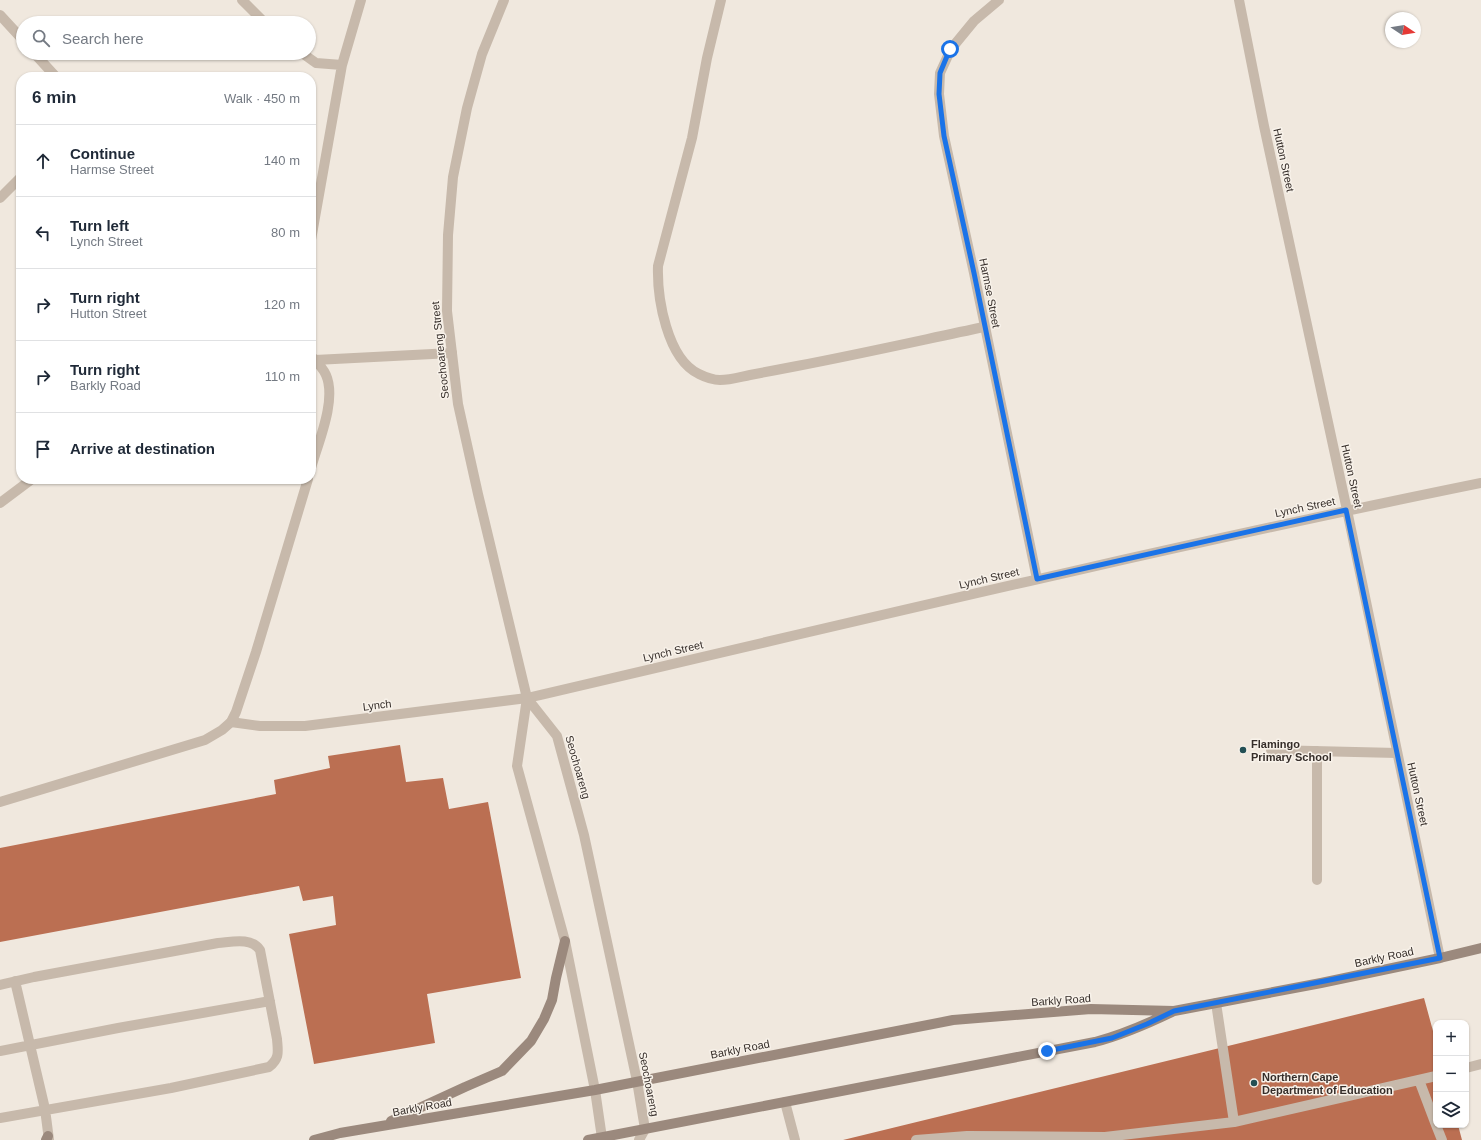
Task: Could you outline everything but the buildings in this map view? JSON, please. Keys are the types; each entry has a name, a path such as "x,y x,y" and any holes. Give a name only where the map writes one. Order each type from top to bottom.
{"main road":[{"path":"378,1127 465,1086 502,1071 531,1041 544,1019 552,1000 565,940"},
{"name":"Barkly Road","path":"314,1140 341,1137 378,1127 594,1090 953,1020 1091,1009 1174,1011 1440,958 1481,948"},
{"name":"Barkly Road","path":"588,1140 602,1139 645,1129 1100,1041 1112,1038 1147,1024 1174,1011"}],"street":[{"path":"242,0 258,16"},
{"path":"316,212 342,65 361,0"},
{"name":"Seochoareng Street","path":"504,0 482,54 467,108 453,177 448,235 447,311 458,404 527,698"},
{"path":"721,0 692,138 658,266 659,291 663,314 682,360 690,368 700,374 718,380 811,363 984,327"},
{"name":"Harmse Street","path":"999,0 974,21 950,49 940,73 939,94 944,136 1037,579"},
{"name":"Hutton Street","path":"1239,0 1440,958"},
{"path":"0,15 16,32"},
{"path":"40,60 51,72"},
{"path":"312,60 316,63 342,65"},
{"path":"0,198 16,182"},
{"path":"316,358 452,353"},
{"path":"316,361 322,368 329,384 329,406 316,451"},
{"name":"Lynch Street","path":"527,698 1037,579 1346,510 1481,483"},
{"path":"0,502 25,484"},
{"path":"0,802 42,788 205,740 222,730 231,722 240,701 256,652 306,484"},
{"path":"527,698 517,766 565,940 602,1139"},
{"name":"Lynch","path":"231,722 260,726 306,726 527,698"},
{"name":"Seochoareng","path":"527,698 557,736 584,835 637,1081 645,1129"},
{"path":"1271,750 1397,753"},
{"path":"1317,880 1318,751"},
{"path":"0,985 218,943 241,941 251,943 257,946 260,950 277,1039 278,1052 276,1061 269,1067 171,1088 0,1118"},
{"path":"15,981 44,1110 47,1139"},
{"path":"0,1052 118,1028 270,1001"},
{"path":"1216,1003 1234,1122"},
{"path":"1469,1067 1481,1064"},
{"path":"916,1140 967,1136 1105,1139 1234,1122 1433,1077"},
{"path":"1418,1080 1433,1118"},
{"path":"785,1102 795,1140"},
{"path":"1437,1128 1442,1140"},
{"path":"639,1140 645,1129"}],"place":[{"name":"Flamingo Primary School","path":"1243,750"},
{"name":"Northern Cape Department of Education","path":"1254,1083"}],"route":[{"path":"950,49 940,73 939,94 944,136 974,273 1037,579 1346,510 1440,958 1321,983 1174,1011 1112,1038 1047,1051"}]}
